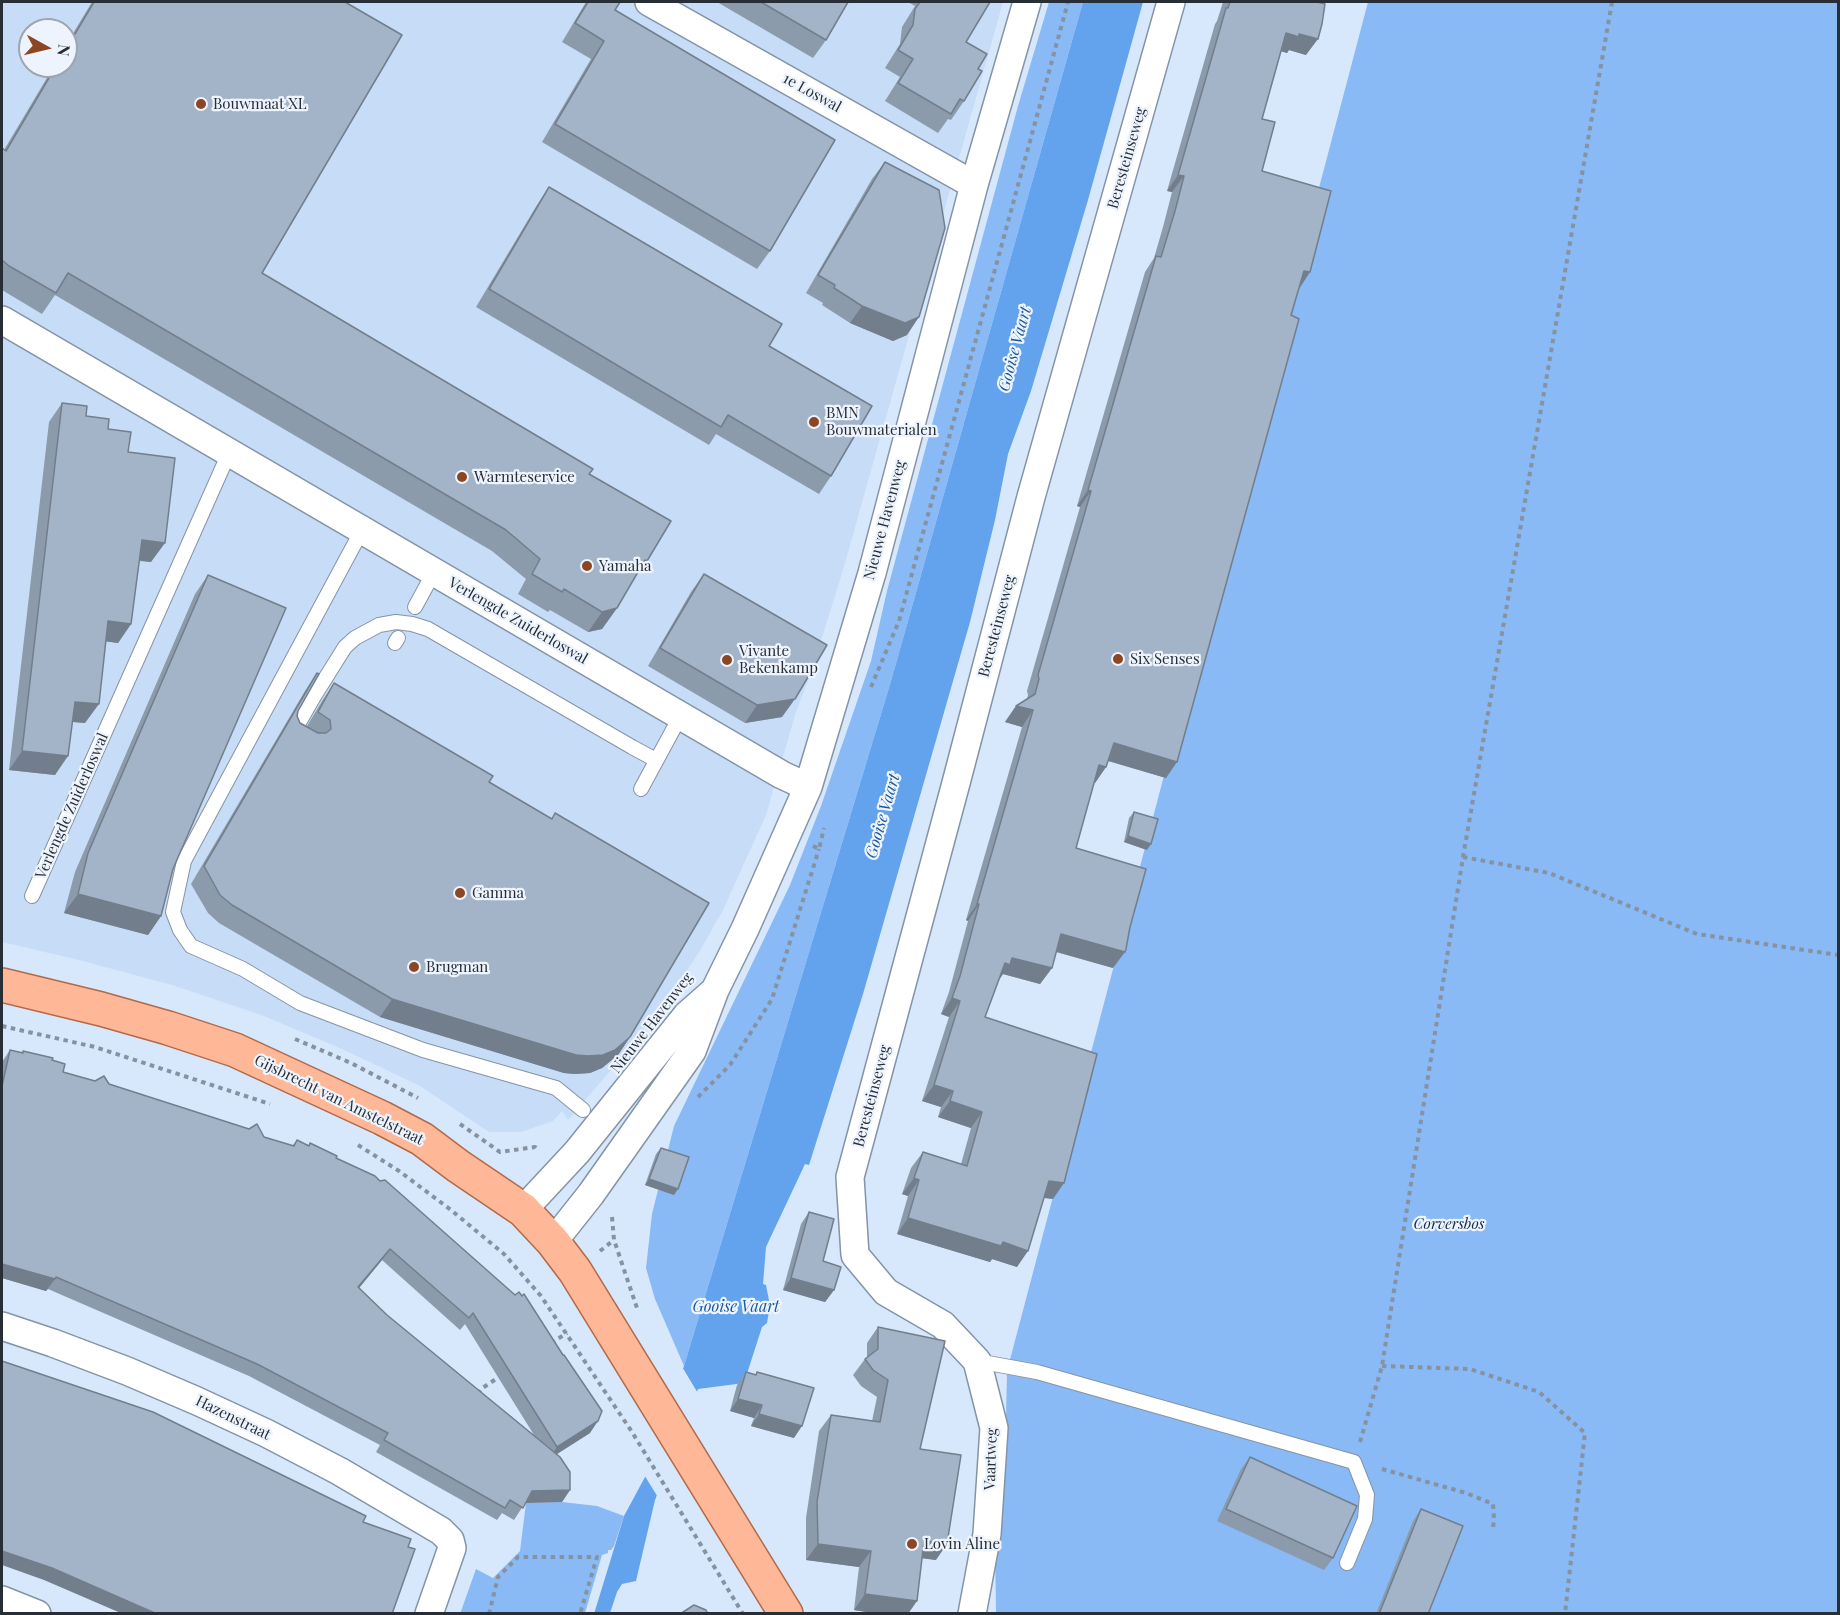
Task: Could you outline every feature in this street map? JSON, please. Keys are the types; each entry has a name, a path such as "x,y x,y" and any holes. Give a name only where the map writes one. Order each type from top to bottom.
{"main road":[{"name":"Gijsbrecht van Amstelstraat","path":"2,985 101,1009 235,1050 422,1139 523,1210 553,1242 575,1271 786,1614"}],"street":[{"name":"1e Loswal","path":"649,2 974,185"},
{"name":"Nieuwe Havenweg","path":"553,1242 591,1194 692,1052 715,990 746,929 808,787 872,573 974,185 1027,2"},
{"name":"Beresteinseweg","path":"855,1255 850,1177 1034,486 1171,2"},
{"name":"Verlengde Zuiderloswal","path":"2,320 782,775 808,787"},
{"name":"Nieuwe Havenweg","path":"523,1210 562,1170 591,1116 687,1015 715,990"},
{"name":"Vaartweg","path":"855,1255 886,1292 943,1325 977,1361 994,1428 987,1534 972,1614"},
{"name":"Hazenstraat","path":"2,1326 127,1371 217,1410 339,1471 441,1531 450,1540 452,1548 429,1614"},
{"path":"2,1600 37,1614"}],"lane":[{"name":"Verlengde Zuiderloswal","path":"32,896 229,453"},
{"path":"362,530 184,861 173,912 180,930 191,946 243,969 300,1003 423,1050 556,1088 591,1116"},
{"path":"415,607 434,572"},
{"path":"310,743 293,733 345,647 355,638 379,625 396,622 428,629 656,760"},
{"path":"640,789 681,716"},
{"path":"977,1361 1037,1372 1354,1461 1367,1495 1365,1519 1347,1563"}],"path":[{"path":"869,693 899,621 1068,2"},
{"path":"1493,1528 1493,1504 1466,1493 1354,1461 1382,1366 1463,857 1612,2"},
{"path":"690,1105 730,1065 772,999 827,818"},
{"path":"788,835 819,849"},
{"path":"1463,857 1549,873 1697,934 1839,955"},
{"path":"2,1026 95,1047 279,1108"},
{"name":"Gijsbrecht van Amstelstraat","path":"354,1142 443,1204 504,1254 541,1296 632,1432 743,1614"},
{"path":"535,1147 545,1142"},
{"path":"611,1211 614,1240 643,1317"},
{"path":"548,1346 567,1333"},
{"path":"1382,1366 1470,1369 1539,1392 1585,1432 1565,1614"},
{"path":"475,1399 481,1389 510,1370"},
{"path":"489,1614 498,1577 518,1557 597,1557 580,1614"}],"shaded area":[{"path":"2,2 1003,2 843,570 812,670 796,712 766,815 723,910 698,954 669,997 568,1120 562,1111 553,1121 521,1132 489,1132 420,1086 342,1049 264,1016 172,985 2,942"}],"green space":[{"path":"1049,2 1083,2 891,681 684,1366 655,1299 646,1268 652,1214 674,1126 790,885 821,806 871,661 887,591 1018,106"},
{"name":"Corversbos","path":"1368,2 1838,2 1838,1613 996,1614 995,1538 1005,1467 1007,1371"},
{"path":"562,1502 597,1506 624,1516 614,1546 608,1550 608,1553 602,1555 585,1613 460,1614 476,1569 493,1578 520,1551 526,1503"}],"water":[{"name":"Gooise Vaart","path":"1083,2 1143,2 1088,200 1031,391 1008,454 995,520 970,622 863,994 809,1165 805,1164 766,1247 763,1284 766,1285 770,1306 767,1323 762,1327 744,1383 698,1389 655,1500 636,1581 622,1584 610,1613 594,1614 624,1516 645,1477 684,1366 891,681"}],"pier":[{"path":"681,1365 699,1395 659,1499 643,1473"}],"building":[{"path":"94,2 345,2 402,35 262,273 593,469 589,474 671,521 617,608 602,612 564,589 562,592 532,574 540,559 506,530 68,273 56,293 2,260 2,148 6,151 49,78 78,78 78,29"},
{"path":"588,2 620,2 615,10 835,140 770,251 555,124 604,41 575,23"},
{"path":"761,2 848,2 826,40"},
{"path":"920,2 990,2 966,42 987,54 978,69 982,71 964,101 960,99 951,114 898,83 913,59 898,50 913,25 915,9"},
{"path":"1230,2 1317,2 1325,4 1318,39 1286,33 1262,119 1275,122 1262,171 1331,191 1310,272 1304,271 1291,315 1299,319 1177,762 1114,743 1106,767 1099,765 1076,848 1146,869 1125,952 1061,934 1052,968 1012,958 1010,965 1005,963 985,1017 1097,1054 1064,1183 1049,1181 1028,1251 1003,1242 1001,1246 908,1218 919,1180 914,1178 923,1152 967,1166 982,1112 950,1101 953,1091 934,1085 960,1001 952,998 1033,710 1016,706 1035,694 1038,675 1091,491 1088,490 1156,256 1161,257 1175,211 1184,176 1178,175 1226,8"},
{"path":"885,162 939,190 945,228 919,317 905,323 862,306 818,275"},
{"path":"549,187 782,324 769,346 872,406 831,476 728,415 721,427 489,289"},
{"path":"62,403 87,406 86,416 109,419 108,429 131,432 128,452 175,458 165,543 142,540 131,624 108,621 99,704 75,702 68,756 22,751"},
{"path":"704,574 827,645 795,699 757,705 660,648"},
{"path":"208,575 286,608 173,869 161,916 78,894 88,853"},
{"path":"317,673 319,674 298,711 297,716 300,723 318,733 326,733 331,729 330,720 318,712 334,683 493,776 489,782 552,819 555,813 709,903 630,1037 615,1050 603,1055 576,1055 392,999 232,905 220,895 204,866"},
{"path":"1134,812 1158,819 1151,844 1128,836"},
{"path":"10,1050 53,1058 52,1060 65,1064 63,1072 95,1081 104,1076 109,1084 249,1129 257,1124 264,1137 294,1146 297,1140 309,1146 310,1143 375,1176 380,1181 385,1180 515,1295 519,1292 522,1296 524,1294 602,1411 598,1421 557,1447 473,1313 469,1318 390,1249 358,1287 387,1315 560,1457 570,1472 570,1490 532,1491 523,1508 510,1500 505,1508 384,1440 388,1433 257,1364 56,1277 55,1279 2,1264 2,1086"},
{"path":"661,1148 689,1157 678,1189 649,1179"},
{"path":"809,1212 834,1219 823,1261 841,1267 834,1290 791,1278"},
{"path":"878,1327 945,1341 920,1449 961,1455 947,1544 924,1541 917,1601 865,1594 871,1551 818,1544 817,1502 831,1415 880,1422 888,1380 873,1370 865,1359 878,1349"},
{"path":"2,1361 153,1412 366,1516 363,1522 411,1539 408,1547 415,1549 392,1614 157,1614 52,1568 2,1551"},
{"path":"746,1372 756,1375 757,1372 814,1388 802,1426 759,1414 762,1405 738,1399"},
{"path":"1250,1457 1357,1506 1333,1558 1226,1509"},
{"path":"1421,1509 1463,1526 1428,1614 1379,1614"},
{"path":"694,1605 706,1610 708,1614 680,1614"}],"place":[{"name":"Bouwmaat XL","path":"201,104"},
{"name":"BMN Bouwmaterialen","path":"814,422"},
{"name":"Warmteservice","path":"462,477"},
{"name":"Yamaha","path":"587,566"},
{"name":"Six Senses","path":"1118,659"},
{"name":"Vivante Bekenkamp","path":"727,660"},
{"name":"Gamma","path":"460,893"},
{"name":"Brugman","path":"414,967"},
{"name":"Lovin Aline","path":"912,1544"}]}
